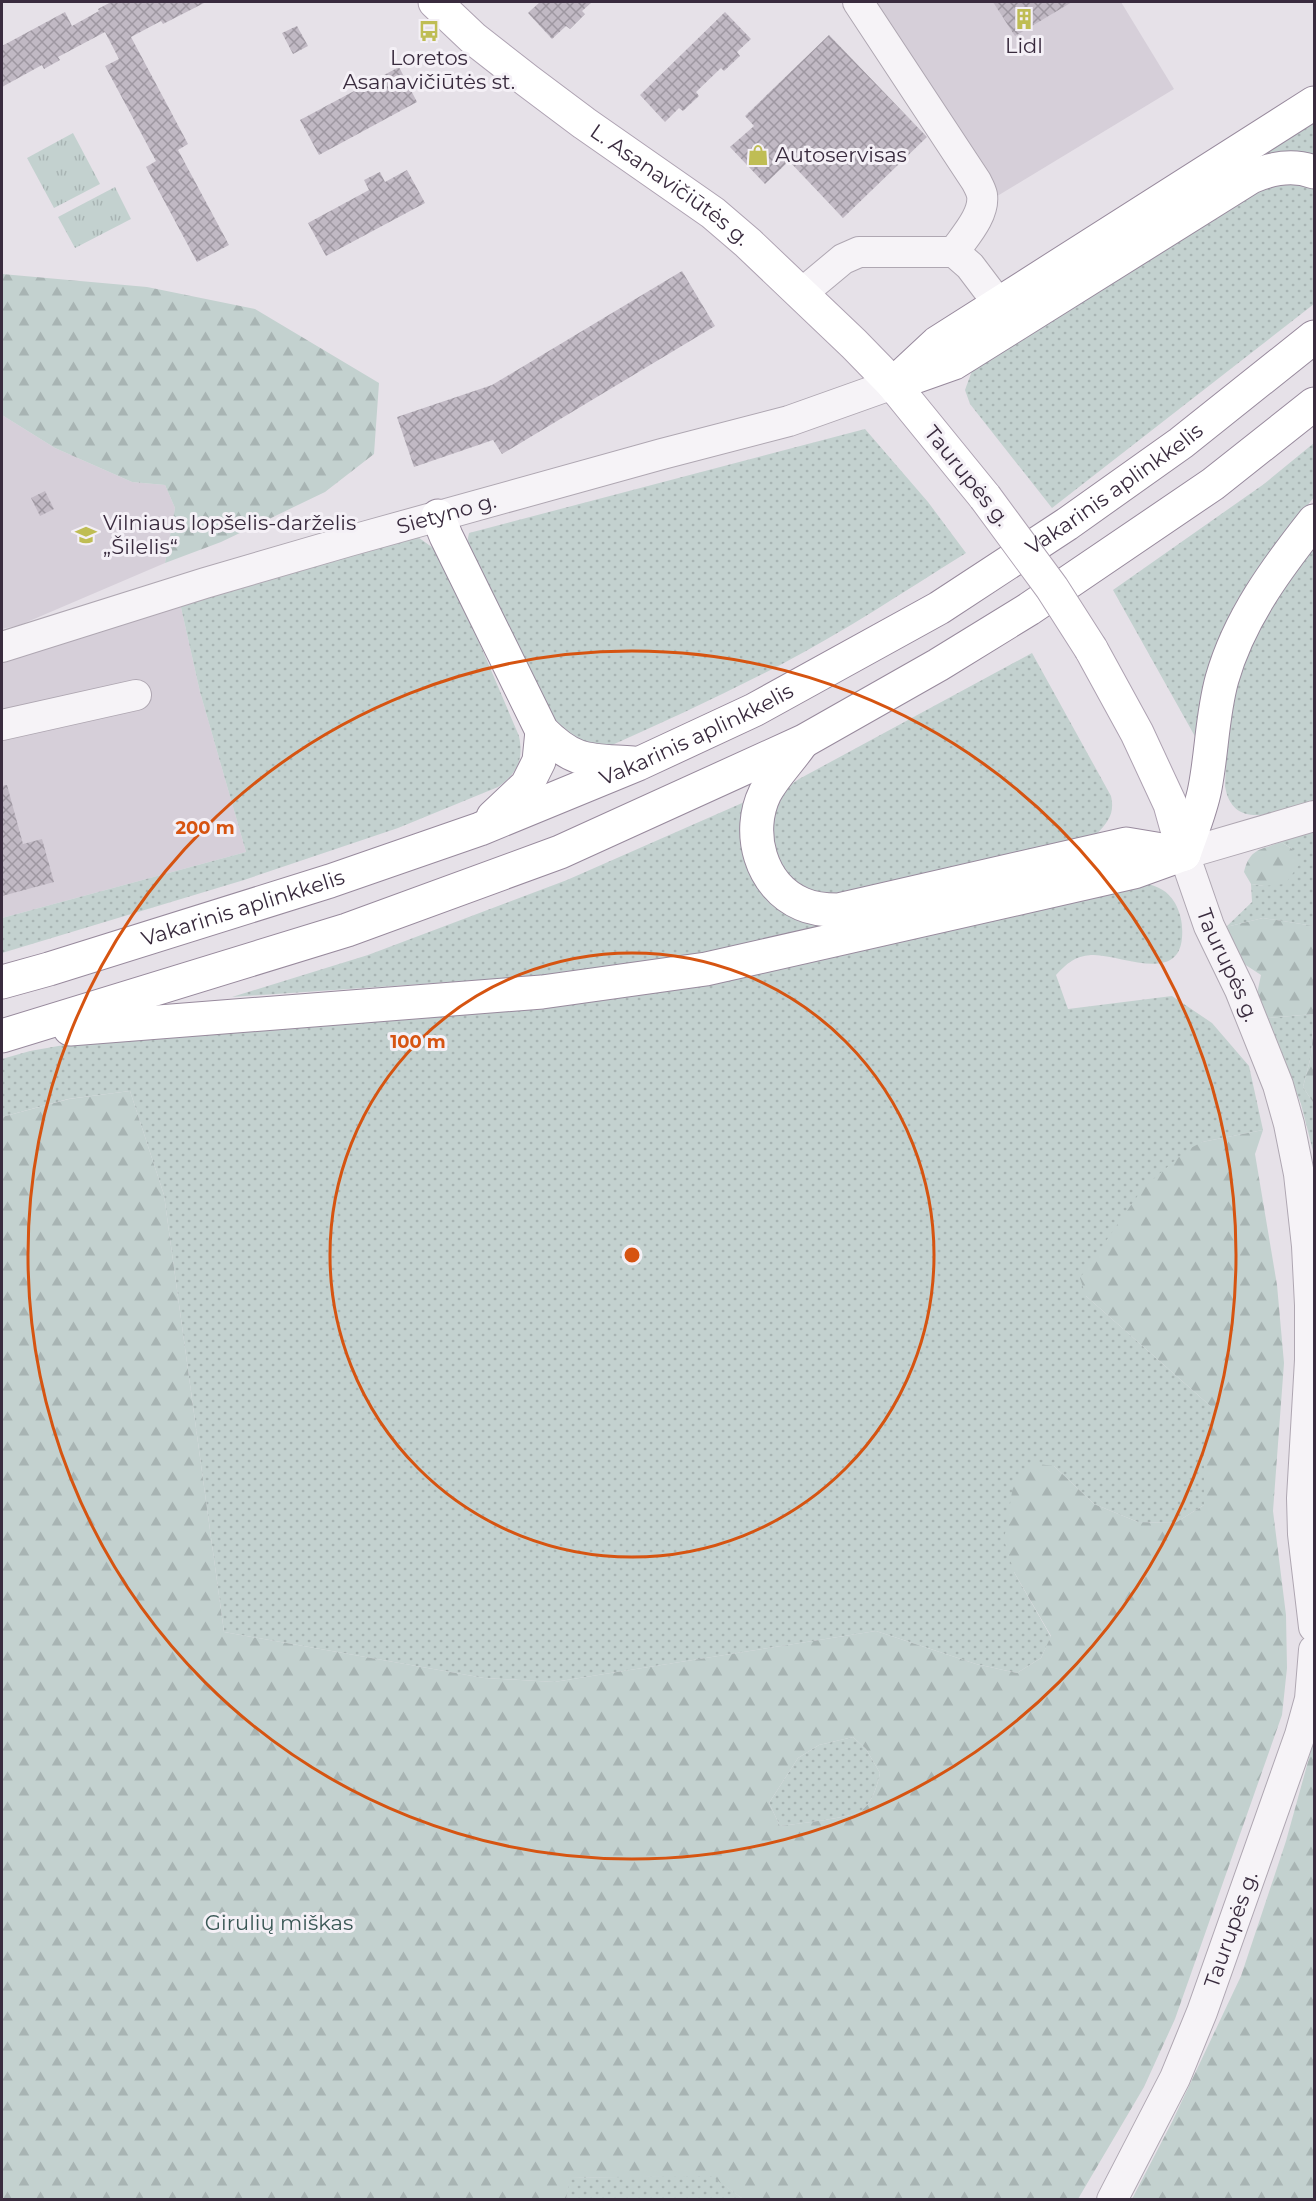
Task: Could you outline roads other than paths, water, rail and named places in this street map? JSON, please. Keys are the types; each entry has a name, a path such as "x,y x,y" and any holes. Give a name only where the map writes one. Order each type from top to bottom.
{"main road":[{"name":"L. Asanavičiūtės g.","path":"435,2 473,38 528,81 713,213 748,243 854,344 892,384"},
{"path":"892,384 937,343 1314,103"},
{"path":"892,384 954,363 1251,177 1263,171 1286,167 1314,172"},
{"name":"Vakarinis aplinkkelis","path":"2,982 330,881 480,829 638,764 754,711 939,608 1067,524 1181,443 1314,337"},
{"name":"Taurupės g.","path":"892,384 985,497 1040,570 1091,649 1137,733 1170,804 1184,854"},
{"path":"5,1035 370,922 560,852 804,741 938,665 1029,609 1213,484 1314,404"},
{"path":"438,516 542,731 558,747 573,756 593,761 638,764"},
{"path":"1184,854 1205,789 1222,679 1232,650 1246,618 1284,559 1314,521"},
{"path":"480,829 527,785 540,761 542,731"},
{"path":"804,741 766,792 757,823 756,838 766,871 776,886 801,904 819,909 838,910 1126,844 1184,854"},
{"path":"5,1035 542,992 706,969 1134,872 1184,854"}],"street":[{"path":"858,2 976,181 982,194 981,206 976,219 954,252"},
{"path":"801,294 843,259 859,252 954,252 970,266 998,303"},
{"name":"Sietyno g.","path":"2,647 205,583 438,516 789,421 892,384"},
{"path":"2,725 136,695"},
{"path":"1184,854 1314,816"},
{"name":"Taurupės g.","path":"1184,854 1209,926 1240,990 1278,1085 1299,1174 1307,1246 1310,1305 1310,1360 1303,1462 1303,1534 1314,1627"},
{"name":"Taurupės g.","path":"1112,2199 1175,2078 1223,1957 1300,1735 1310,1699 1314,1650"}],"place":[{"name":"Lidl","path":"1024,19"},
{"name":"Loretos Asanavičiūtės st.","path":"429,31"},
{"name":"Autoservisas","path":"758,155"},
{"name":"Vilniaus lopšelis-darželis „Šilelis“","path":"86,535"}],"park label":[{"name":"Girulių miškas","path":"279,1923"}]}
